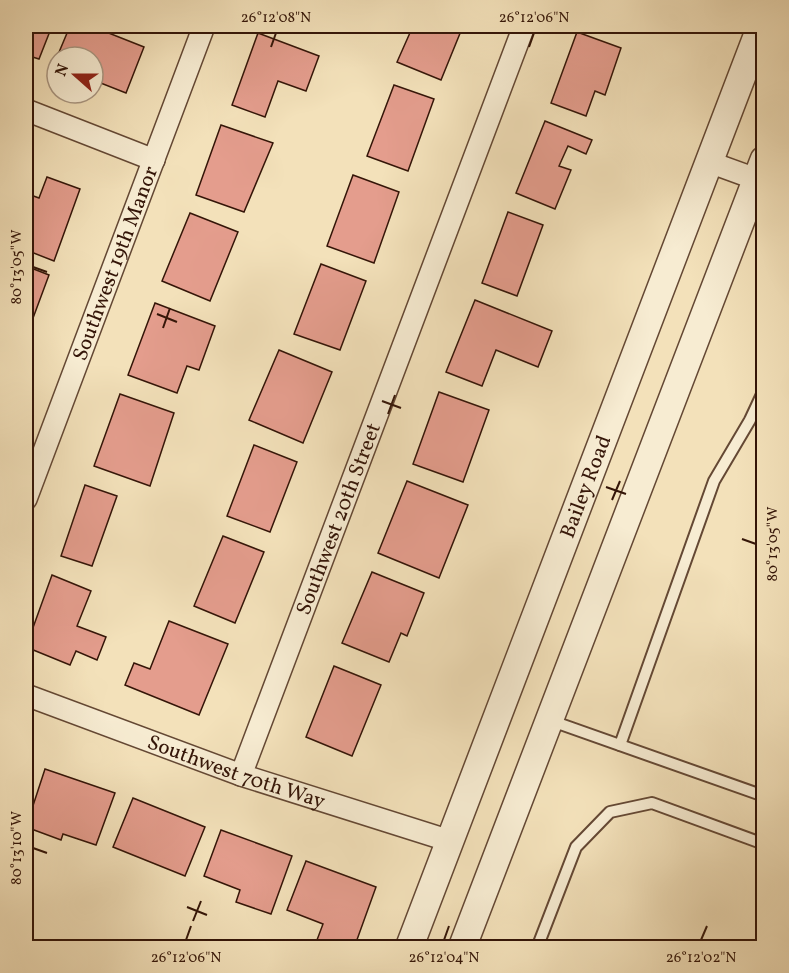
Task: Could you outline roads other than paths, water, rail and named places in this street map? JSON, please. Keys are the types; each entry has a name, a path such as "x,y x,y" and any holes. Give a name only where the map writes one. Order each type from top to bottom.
{"street":[{"name":"Southwest 19th Manor","path":"26,499 204,26"},
{"name":"Southwest 20th Street","path":"241,775 524,26"},
{"name":"Bailey Road","path":"409,948 761,26"},
{"path":"26,110 154,159"},
{"path":"462,948 761,174 709,162"},
{"name":"Southwest 70th Way","path":"26,695 241,775 450,841"}],"lane":[{"path":"620,745 714,480 750,420 764,390"},
{"path":"549,720 764,796"},
{"path":"537,948 576,847 610,812 652,803 764,844"}]}
